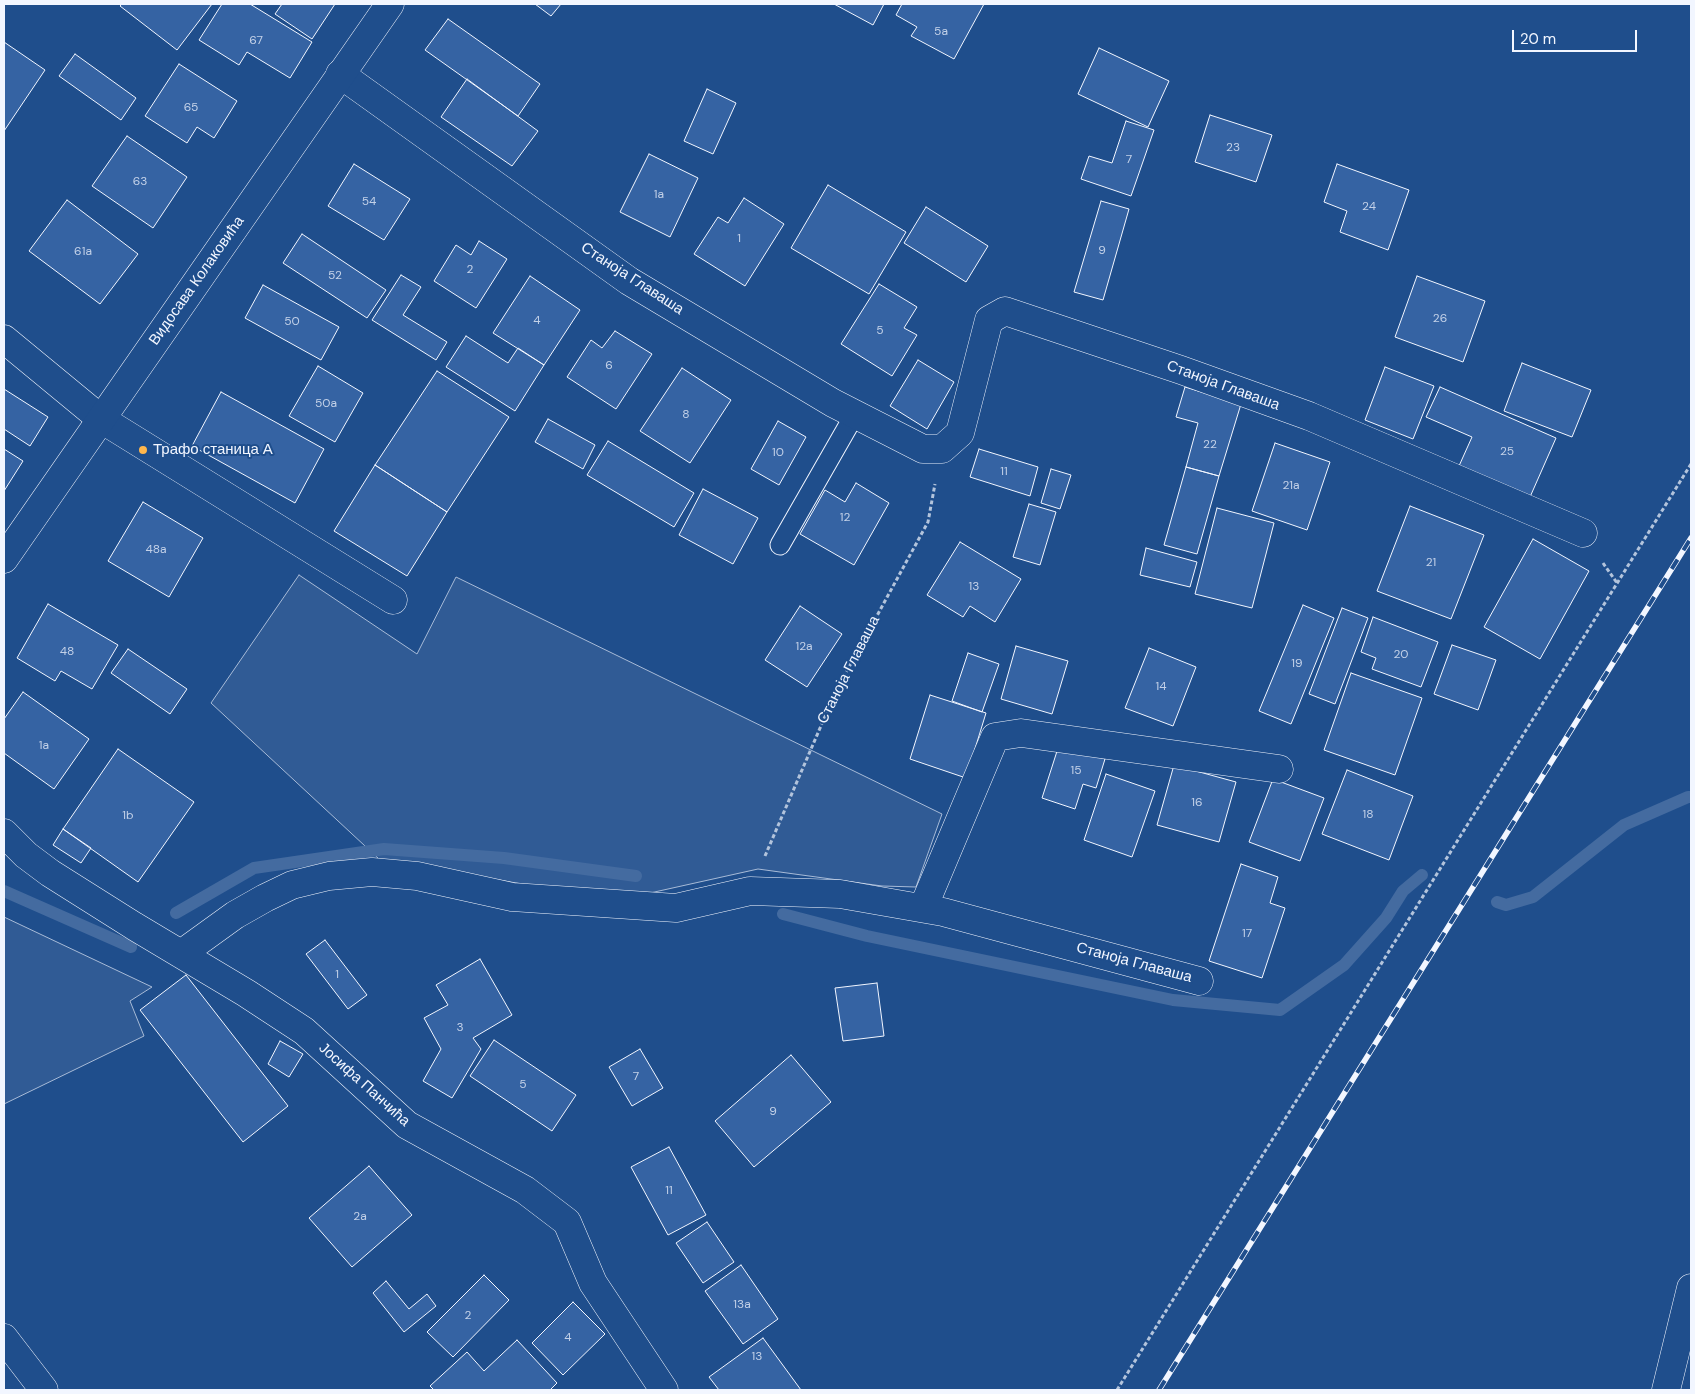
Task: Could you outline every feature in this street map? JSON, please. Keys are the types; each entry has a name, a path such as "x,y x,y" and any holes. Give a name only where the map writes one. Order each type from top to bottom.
{"street":[{"name":"Видосава Колаковића","path":"4,559 390,4"},
{"name":"Станоја Главаша","path":"340,74 629,281 833,404 923,449 942,449 960,434 989,320 1006,311 1310,416 1583,533"},
{"path":"4,339 101,419 393,600"},
{"path":"923,908 995,737 1021,732 1278,769"},
{"name":"Јосифа Панчића","path":"4,833 26,855 50,873 304,1031 407,1126 525,1190 567,1222 594,1283 664,1390"},
{"name":"Станоја Главаша","path":"181,954 235,916 265,898 292,886 329,876 364,873 418,876 512,897 676,908 750,891 840,894 943,912 1199,981"},
{"path":"1666,1390 1691,1288"},
{"path":"4,1338 44,1390"}],"lane":[{"path":"780,545 855,414"}],"path":[{"name":"Станоја Главаша","path":"750,891 836,691 928,522 942,449"},
{"path":"1117,1390 1691,464"}],"shaded area":[{"path":"299,575 417,654 456,577 942,814 916,887 882,886 758,869 641,895 562,891 379,859 211,703"},
{"path":"4,917 152,987 130,1001 144,1036 4,1104"}],"building":[{"path":"122,4 212,4 177,50 120,6"},
{"path":"222,4 250,4 312,42 290,78 247,52 239,65 199,40"},
{"path":"282,4 335,4 312,39 275,14"},
{"path":"535,4 561,4 551,16"},
{"path":"834,4 884,4 873,25"},
{"path":"902,4 984,4 954,59 911,36 917,27 896,15"},
{"path":"448,19 540,84 518,116 425,50"},
{"path":"4,42 45,70 4,131"},
{"path":"1099,48 1169,81 1148,127 1078,94"},
{"path":"75,54 136,98 121,120 59,76"},
{"path":"179,64 237,101 214,138 197,127 187,143 145,116"},
{"path":"467,79 538,131 512,166 441,117"},
{"path":"707,89 736,103 713,154 684,141"},
{"path":"1210,115 1272,135 1256,182 1195,162"},
{"path":"1126,121 1154,130 1131,196 1081,179 1089,156 1112,163"},
{"path":"127,136 187,177 153,228 92,186"},
{"path":"649,154 698,178 670,237 620,212"},
{"path":"354,164 410,199 384,240 328,206"},
{"path":"1337,164 1409,190 1388,250 1340,232 1347,211 1324,202"},
{"path":"828,185 906,232 869,294 791,248"},
{"path":"744,198 784,224 745,286 694,254 718,217 728,223"},
{"path":"67,200 138,254 100,304 29,251"},
{"path":"1101,201 1129,209 1103,300 1074,292"},
{"path":"926,207 988,246 966,282 904,243"},
{"path":"302,234 386,290 367,318 283,263"},
{"path":"479,241 507,259 476,308 434,281 456,245 471,255"},
{"path":"401,275 421,287 403,315 447,342 436,360 372,320"},
{"path":"530,276 580,310 544,365 493,333"},
{"path":"1417,276 1485,301 1463,362 1395,337"},
{"path":"879,284 917,307 904,328 917,335 892,376 841,344"},
{"path":"263,285 339,327 321,360 245,318"},
{"path":"615,331 652,354 616,409 567,377 591,340 602,348"},
{"path":"466,336 508,363 518,348 544,365 515,411 446,367"},
{"path":"918,360 954,382 927,429 890,406"},
{"path":"1522,363 1591,390 1572,437 1504,411"},
{"path":"318,366 363,393 335,442 289,416"},
{"path":"1385,367 1434,386 1413,439 1365,420"},
{"path":"682,368 731,400 690,463 640,431"},
{"path":"437,371 509,417 447,512 375,465"},
{"path":"1185,387 1241,404 1219,476 1186,467 1198,423 1176,417"},
{"path":"1440,387 1556,438 1530,497 1459,466 1472,437 1426,417"},
{"path":"4,389 48,417 30,446 4,429"},
{"path":"221,392 324,449 295,503 192,446"},
{"path":"548,419 595,445 583,469 535,442"},
{"path":"778,421 806,437 779,485 751,469"},
{"path":"608,441 694,493 674,527 587,475"},
{"path":"1275,443 1330,462 1307,530 1252,511"},
{"path":"4,449 23,461 4,491"},
{"path":"979,449 1038,467 1030,496 970,477"},
{"path":"375,465 447,512 407,576 334,531"},
{"path":"1186,467 1219,476 1197,554 1164,545"},
{"path":"1051,469 1071,475 1060,509 1041,503"},
{"path":"856,483 889,503 854,565 800,534 825,490 845,502"},
{"path":"703,489 758,518 733,564 679,535"},
{"path":"143,502 203,538 169,597 108,561"},
{"path":"1029,504 1056,512 1040,565 1013,557"},
{"path":"1410,506 1484,535 1451,619 1377,591"},
{"path":"1217,508 1274,523 1252,608 1195,594"},
{"path":"1533,539 1589,571 1540,659 1484,627"},
{"path":"960,542 1021,579 995,622 970,606 963,617 927,595"},
{"path":"1146,548 1197,562 1190,587 1140,575"},
{"path":"48,604 118,645 92,689 61,671 55,681 17,658"},
{"path":"1303,605 1334,618 1291,724 1259,711"},
{"path":"800,606 842,634 807,687 765,660"},
{"path":"1342,608 1368,618 1335,704 1309,694"},
{"path":"1373,617 1438,642 1421,687 1372,669 1376,658 1361,652"},
{"path":"1452,645 1496,660 1478,710 1434,694"},
{"path":"1016,646 1068,661 1052,714 1001,699"},
{"path":"1149,648 1196,667 1173,726 1125,708"},
{"path":"128,649 187,689 170,714 111,673"},
{"path":"968,653 999,664 982,712 952,701"},
{"path":"1351,673 1422,698 1395,775 1324,750"},
{"path":"23,692 89,739 54,789 4,753 4,719"},
{"path":"930,695 986,713 966,778 910,759"},
{"path":"1059,745 1105,759 1096,788 1083,784 1075,809 1042,798"},
{"path":"118,749 194,802 138,882 63,829"},
{"path":"1174,765 1236,782 1219,842 1157,825"},
{"path":"1347,770 1413,796 1389,860 1322,834"},
{"path":"1106,774 1155,791 1132,857 1084,840"},
{"path":"1273,779 1324,798 1300,861 1249,842"},
{"path":"63,829 91,848 81,863 53,845"},
{"path":"1241,864 1278,877 1270,903 1285,908 1262,978 1209,961"},
{"path":"325,940 367,995 348,1009 306,954"},
{"path":"480,959 512,1015 473,1038 481,1049 452,1098 423,1081 441,1049 424,1018 448,1005 436,985"},
{"path":"186,975 288,1106 243,1142 140,1010"},
{"path":"877,983 884,1036 843,1041 835,988"},
{"path":"494,1040 576,1095 552,1131 470,1076"},
{"path":"280,1041 303,1054 289,1077 268,1064"},
{"path":"640,1049 663,1088 632,1106 609,1067"},
{"path":"791,1055 831,1102 754,1167 715,1121"},
{"path":"669,1147 706,1215 668,1235 631,1167"},
{"path":"369,1166 412,1215 352,1267 309,1218"},
{"path":"707,1222 734,1262 703,1283 676,1243"},
{"path":"741,1265 778,1319 743,1344 705,1291"},
{"path":"484,1275 509,1300 453,1357 427,1332"},
{"path":"386,1281 409,1309 427,1294 436,1306 404,1332 373,1293"},
{"path":"573,1302 605,1334 563,1375 532,1343"},
{"path":"763,1338 801,1390 719,1390 709,1377"},
{"path":"517,1340 557,1383 550,1390 434,1390 430,1386 467,1352 484,1371"}],"waterway":[{"path":"1497,902 1506,905 1533,897 1624,825 1691,797"},
{"path":"176,913 254,868 384,849 504,858 636,876"},
{"path":"783,914 867,936 1173,1000 1280,1010 1344,965 1386,918 1403,891 1422,875"},
{"path":"4,891 131,947"}],"railway":[{"path":"1159,1390 1691,538"}],"place":[{"name":"Трафо станица А","path":"143,450"}]}
